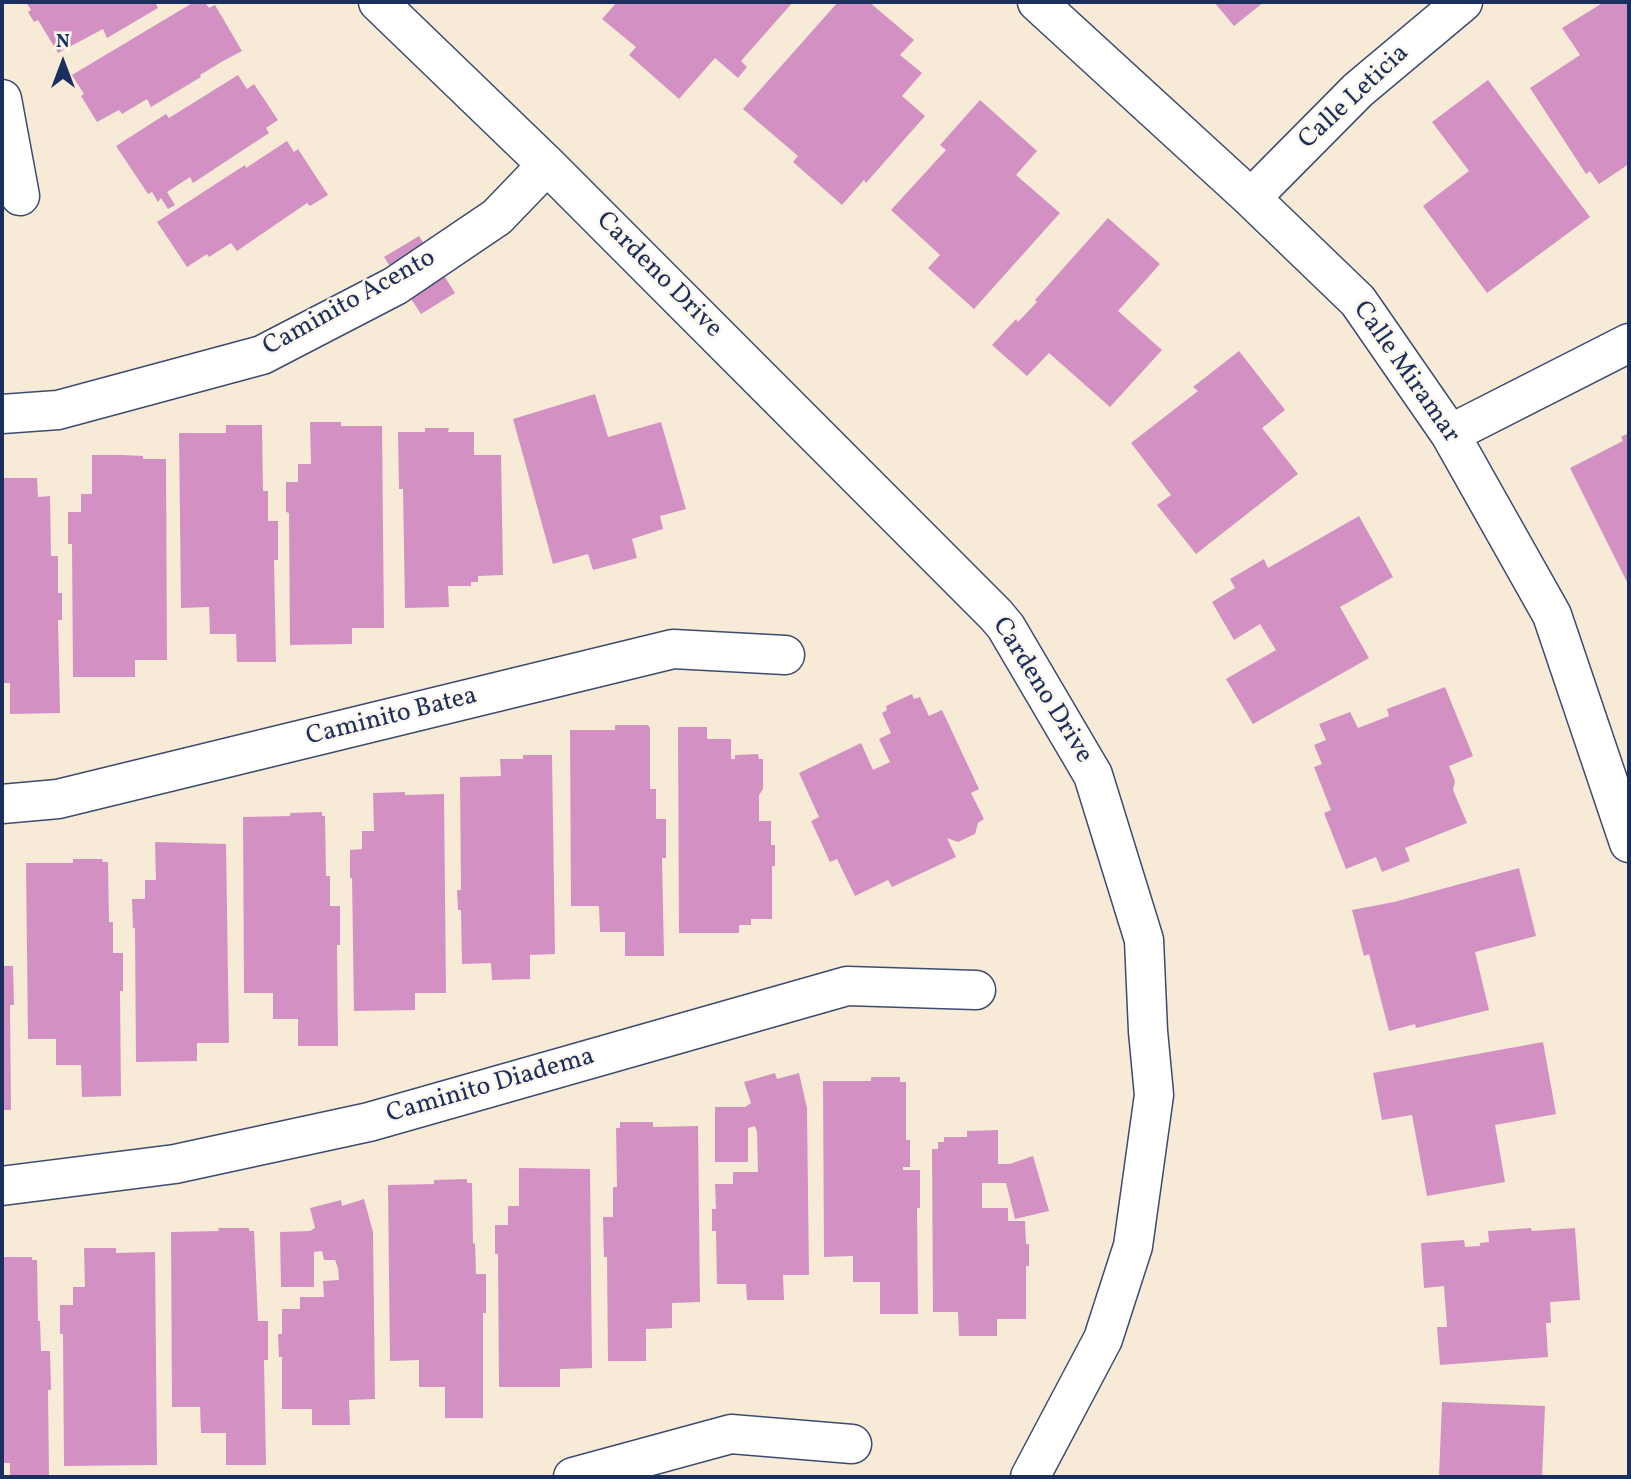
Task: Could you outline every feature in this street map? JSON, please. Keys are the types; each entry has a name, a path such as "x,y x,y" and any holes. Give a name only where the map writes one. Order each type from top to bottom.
{"street":[{"name":"Cardeno Drive","path":"377,2 547,165 996,615 1006,627 1093,775 1144,940 1154,1095 1133,1246 1103,1339 1030,1477"},
{"name":"Calle Miramar","path":"1037,2 1251,198 1358,301 1450,434 1552,615 1618,774 1629,843"},
{"name":"Calle Leticia","path":"1251,198 1358,90 1463,2"},
{"path":"2,99 20,196"},
{"name":"Caminito Acento","path":"2,414 58,410 262,355 394,286 497,216 547,165"},
{"path":"1450,434 1629,343"},
{"name":"Caminito Batea","path":"2,804 58,799 673,649 785,655"},
{"name":"Caminito Diadema","path":"2,1186 175,1164 369,1122 847,986 976,990"},
{"path":"573,1477 731,1434 852,1444"}],"building":[{"path":"26,2 159,2 156,4 158,8 107,38 103,29 58,53 38,20 34,22"},
{"path":"194,2 205,2 209,8 215,5 242,51 151,107 147,99 122,114 119,110 97,122 72,75"},
{"path":"617,2 793,2 741,61 747,67 738,78 715,58 679,99 629,55 636,47 602,19"},
{"path":"838,2 869,2 914,40 900,55 922,73 902,96 925,116 866,183 864,180 842,205 793,162 798,156 743,109"},
{"path":"1214,2 1264,2 1234,26"},
{"path":"1604,2 1629,2 1629,164 1599,184 1590,171 1586,174 1530,88 1580,55 1562,28"},
{"path":"238,75 247,89 254,84 278,120 266,128 269,133 193,183 190,177 167,192 175,205 168,209 161,198 158,202 152,192 148,194 116,146 166,114 169,118"},
{"path":"1488,80 1590,217 1487,293 1423,206 1469,171 1432,122"},
{"path":"980,100 1037,151 1016,175 1060,213 974,309 928,268 940,255 891,210 946,150 940,145"},
{"path":"287,141 294,152 298,149 328,195 310,206 307,203 237,251 231,243 187,267 157,222"},
{"path":"1108,218 1160,264 1118,311 1162,350 1110,407 1049,353 1027,376 992,345 1016,319 1018,322 1037,302 1035,300"},
{"path":"419,236 455,293 421,314 384,257"},
{"path":"1239,351 1285,410 1262,428 1298,474 1196,554 1157,505 1171,495 1131,443 1198,391 1193,387"},
{"path":"595,394 608,437 661,422 686,509 660,516 663,529 632,539 637,558 593,570 588,554 553,564 513,419"},
{"path":"310,422 341,422 341,426 382,426 384,628 352,628 352,644 290,645 289,513 286,512 286,482 298,482 298,464 311,464"},
{"path":"226,425 262,425 263,491 268,491 268,521 278,521 278,560 274,560 276,662 237,662 236,634 210,634 209,607 181,608 179,433 226,433"},
{"path":"425,428 449,428 448,432 474,432 474,455 501,455 503,575 478,576 478,582 471,582 471,586 448,586 449,607 405,608 403,489 399,489 398,432 425,432"},
{"path":"1629,433 1629,586 1570,468 1623,441 1621,437"},
{"path":"92,455 166,459 167,660 135,660 135,677 73,677 72,544 68,544 68,512 81,512 81,494 92,494"},
{"path":"2,478 37,478 38,497 50,496 51,556 58,556 58,593 62,593 62,620 58,620 60,713 10,714 10,683 4,683 2,687"},
{"path":"1359,516 1393,577 1340,607 1369,658 1253,724 1226,679 1276,650 1260,624 1234,640 1212,602 1235,588 1230,579 1264,559 1268,568"},
{"path":"1445,687 1473,756 1449,766 1455,781 1453,790 1467,823 1405,848 1410,861 1382,872 1376,857 1346,869 1324,813 1331,810 1314,767 1322,764 1314,745 1326,740 1319,724 1350,712 1358,728 1389,716 1387,709"},
{"path":"912,694 914,699 920,697 929,716 942,710 979,789 971,793 984,819 978,823 975,834 958,842 947,838 956,857 892,887 888,880 855,896 837,859 830,862 811,821 819,817 799,773 861,743 873,770 890,762 879,739 891,733 882,713 887,710 886,706"},
{"path":"615,725 648,725 650,728 650,789 656,789 656,819 666,819 666,858 662,858 664,956 625,956 625,932 600,932 599,906 571,906 570,730 615,730"},
{"path":"678,727 707,727 707,739 731,739 731,759 735,759 735,755 758,754 759,759 763,759 759,821 771,821 771,845 775,845 775,866 772,866 772,919 751,919 751,925 739,925 739,933 679,933"},
{"path":"523,755 552,755 555,954 530,955 530,979 492,980 491,963 462,964 461,910 458,910 457,890 461,890 460,777 501,776 500,759 523,759"},
{"path":"405,792 405,795 444,794 446,993 415,993 415,1010 354,1011 350,850 362,849 362,831 374,831 373,793"},
{"path":"322,812 322,816 325,816 326,876 330,876 330,906 340,906 340,945 337,945 338,1046 298,1046 298,1019 273,1019 273,993 244,993 243,817"},
{"path":"155,842 226,844 229,1043 197,1043 197,1061 136,1062 135,928 132,899 145,899 145,880 156,880"},
{"path":"73,859 102,859 103,862 108,862 109,922 113,922 113,953 123,953 123,991 120,991 121,1096 82,1097 81,1065 56,1065 56,1039 28,1039 26,863 73,863"},
{"path":"1519,868 1536,936 1475,952 1489,1010 1416,1028 1415,1024 1389,1031 1369,954 1364,956 1352,910 1394,902"},
{"path":"2,966 13,966 14,1005 10,1005 11,1110 2,1110"},
{"path":"1543,1042 1556,1114 1495,1125 1505,1182 1427,1196 1412,1115 1382,1120 1373,1073"},
{"path":"775,1073 777,1079 799,1073 807,1108 809,1275 783,1275 784,1300 747,1300 746,1284 717,1284 716,1231 712,1231 712,1209 716,1209 715,1184 733,1184 733,1172 758,1172 757,1132 755,1126 748,1128 748,1162 715,1162 715,1107 745,1107 751,1103 744,1082"},
{"path":"871,1077 900,1077 900,1082 906,1082 906,1140 910,1140 910,1167 903,1167 903,1170 920,1170 920,1208 917,1208 918,1314 880,1314 880,1282 853,1282 853,1256 824,1257 823,1081 871,1081"},
{"path":"620,1122 653,1122 653,1127 698,1126 700,1302 672,1303 672,1328 646,1329 646,1361 608,1361 607,1257 604,1257 603,1217 613,1217 613,1187 617,1187 616,1128 620,1128"},
{"path":"998,1130 998,1164 1010,1164 1033,1156 1049,1211 1015,1219 1006,1183 982,1183 982,1208 1008,1208 1008,1221 1025,1221 1026,1244 1029,1244 1029,1266 1026,1266 1026,1319 997,1319 997,1336 959,1336 958,1312 933,1312 932,1149 938,1149 938,1142 944,1142 944,1137 967,1137 967,1131"},
{"path":"519,1168 590,1169 592,1368 560,1369 560,1387 499,1387 498,1254 495,1254 495,1225 508,1225 508,1206 519,1206"},
{"path":"467,1179 467,1183 472,1183 476,1274 486,1274 486,1313 483,1313 483,1418 445,1418 445,1387 419,1387 419,1360 390,1361 388,1185 434,1184 434,1180"},
{"path":"364,1199 373,1232 375,1399 349,1400 350,1425 312,1425 312,1409 282,1409 282,1357 279,1357 278,1334 282,1334 282,1309 300,1309 300,1297 324,1297 323,1281 339,1280 338,1268 335,1260 324,1260 322,1251 314,1252 314,1287 281,1287 280,1232 310,1231 315,1228 310,1208 341,1200 342,1206"},
{"path":"218,1228 249,1228 249,1231 254,1231 258,1321 268,1321 268,1360 264,1360 266,1465 226,1465 226,1433 201,1433 200,1407 172,1407 171,1232 219,1231"},
{"path":"1531,1228 1532,1231 1575,1228 1580,1300 1550,1302 1551,1323 1546,1323 1548,1357 1440,1365 1437,1327 1447,1327 1444,1286 1424,1288 1421,1243 1464,1240 1465,1247 1480,1246 1480,1243 1489,1242 1488,1231"},
{"path":"84,1248 116,1248 116,1253 155,1252 157,1465 64,1466 63,1334 60,1334 60,1305 73,1305 73,1287 85,1287"},
{"path":"2,1257 32,1257 32,1260 37,1260 41,1351 50,1351 49,1477 10,1477 10,1463 2,1463"},
{"path":"1442,1402 1545,1406 1542,1477 1439,1477"}]}
